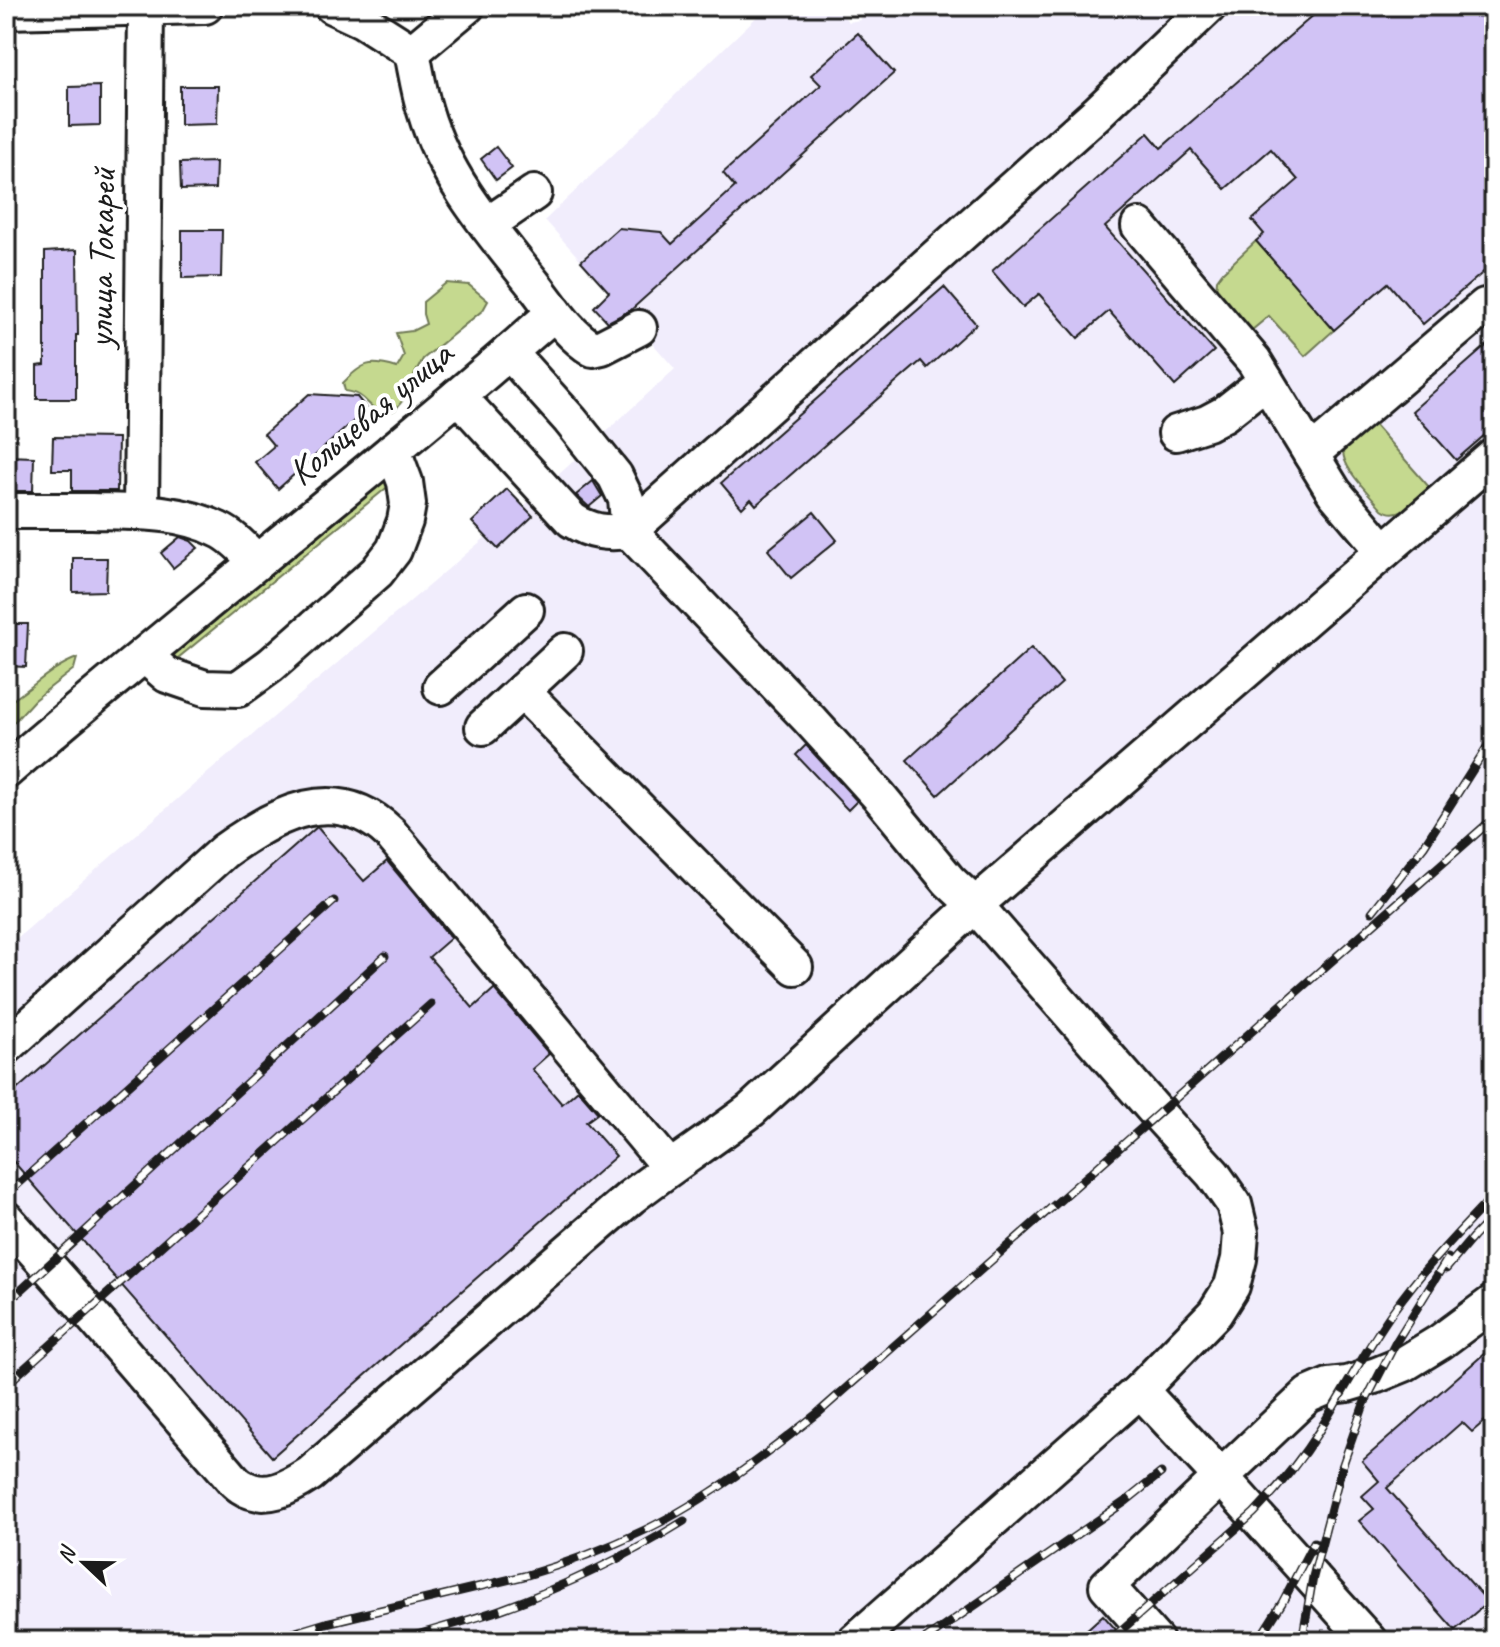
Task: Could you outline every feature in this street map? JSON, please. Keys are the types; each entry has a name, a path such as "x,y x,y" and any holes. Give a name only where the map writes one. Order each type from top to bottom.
{"street":[{"path":"6,11 205,6"},
{"path":"332,6 362,20 412,52 425,111 439,148 460,187 578,338 593,349 639,328"},
{"path":"412,52 467,6"},
{"path":"458,396 572,520 598,532 629,531 1097,113 1209,6"},
{"name":"улица Токарей","path":"141,512 146,7"},
{"path":"487,225 534,193"},
{"path":"1139,226 1254,361 1334,492 1384,551"},
{"path":"1311,454 1485,306"},
{"name":"Кольцевая улица","path":"6,771 555,312"},
{"path":"509,352 570,420 620,485 626,499 629,531 818,711 879,796 949,881 975,905 1213,1174 1234,1204 1241,1233 1239,1259 1232,1286 1215,1313 1140,1390 855,1641"},
{"path":"1176,433 1224,414 1266,381"},
{"path":"144,655 167,675 205,688 238,689 271,665 377,572 394,550 408,504 405,482 393,450"},
{"path":"6,1219 242,1487 259,1493 292,1485 310,1474 631,1197 751,1110 975,905 1494,456"},
{"path":"6,511 141,512 181,517 211,526 237,542 256,561"},
{"path":"441,687 526,610"},
{"path":"483,727 565,651"},
{"path":"522,691 795,967"},
{"path":"6,1047 224,851 245,836 302,808 343,807 367,815 390,833 669,1167"},
{"path":"1156,1641 1107,1586 1308,1395 1404,1364 1494,1302"},
{"path":"1140,1390 1369,1641"}],"shaded area":[{"path":"768,6 776,6 781,11 786,6 833,6 849,22 860,20 861,10 866,6 1494,6 1494,1641 6,1641 6,948 486,537 472,522 507,489 524,506 675,369 627,314 612,326 594,307 609,292 545,220"}],"green space":[{"path":"1256,241 1334,330 1305,356 1269,316 1246,335 1216,292 1217,280 1223,272"},
{"path":"446,283 469,285 488,301 483,310 423,359 407,395 395,410 385,414 359,395 345,391 343,383 362,367 380,364 397,368 404,356 396,333 412,331 426,324 423,302"},
{"path":"1372,422 1429,487 1413,503 1395,513 1382,509 1351,472 1344,456 1343,449"},
{"path":"386,476 390,485 173,662 163,657"},
{"path":"77,658 74,669 34,700 6,731 6,704 58,667"}],"building":[{"path":"1324,6 1494,6 1494,263 1423,324 1388,283 1334,330 1256,241 1264,234 1252,220 1298,180 1271,149 1225,189 1191,150 1105,227 1214,351 1175,386 1109,311 1078,338 1039,294 1023,307 992,271 1148,133 1161,148"},
{"path":"858,33 894,73 631,310 608,322 594,307 609,292 581,261 618,228 661,232 672,244 735,187 723,173 821,85 811,75"},
{"path":"100,86 100,125 69,126 69,87"},
{"path":"180,86 218,86 217,124 180,125"},
{"path":"496,147 512,168 496,180 481,159"},
{"path":"216,162 215,189 181,190 180,163"},
{"path":"182,230 222,230 221,277 182,278"},
{"path":"77,250 76,399 37,399 37,366 45,365 45,252"},
{"path":"944,287 976,324 927,368 921,361 756,505 751,499 742,508 721,483"},
{"path":"1494,339 1494,427 1456,460 1412,411"},
{"path":"309,394 357,397 367,409 278,489 255,462 274,446 264,434"},
{"path":"53,437 118,438 117,491 72,491 72,470 52,470"},
{"path":"6,456 34,457 33,491 6,491"},
{"path":"593,481 602,496 589,507 576,495"},
{"path":"507,489 533,516 498,549 472,522"},
{"path":"814,512 837,540 791,578 768,550"},
{"path":"180,537 198,548 173,568 161,553"},
{"path":"73,558 107,558 106,591 73,592"},
{"path":"6,624 28,624 26,667 6,666"},
{"path":"1031,648 1062,683 938,795 907,760"},
{"path":"806,745 857,801 848,810 796,755"},
{"path":"317,827 364,881 387,861 451,938 429,957 473,1008 494,989 549,1054 532,1069 562,1104 578,1090 598,1113 586,1122 616,1156 272,1457 6,1153 6,1099"},
{"path":"1494,1345 1494,1413 1472,1432 1462,1422 1387,1488 1488,1602 1455,1630 1359,1521 1374,1509 1362,1496 1379,1481 1362,1461"},
{"path":"1103,1615 1126,1641 1074,1641"}],"railway":[{"path":"1372,912 1424,846 1494,736"},
{"path":"266,1641 555,1566 645,1530 713,1491 818,1413 1494,818"},
{"path":"6,1195 334,901"},
{"path":"6,1304 385,956"},
{"path":"6,1385 431,1004"},
{"path":"1109,1641 1272,1494 1312,1442 1393,1311 1442,1251 1494,1195"},
{"path":"1446,1269 1494,1215"},
{"path":"1302,1641 1313,1577 1341,1470 1364,1404 1396,1342 1448,1258"},
{"path":"923,1641 1126,1501 1161,1473"},
{"path":"397,1641 549,1591 618,1559 684,1521"},
{"path":"1258,1641 1314,1542"}]}
